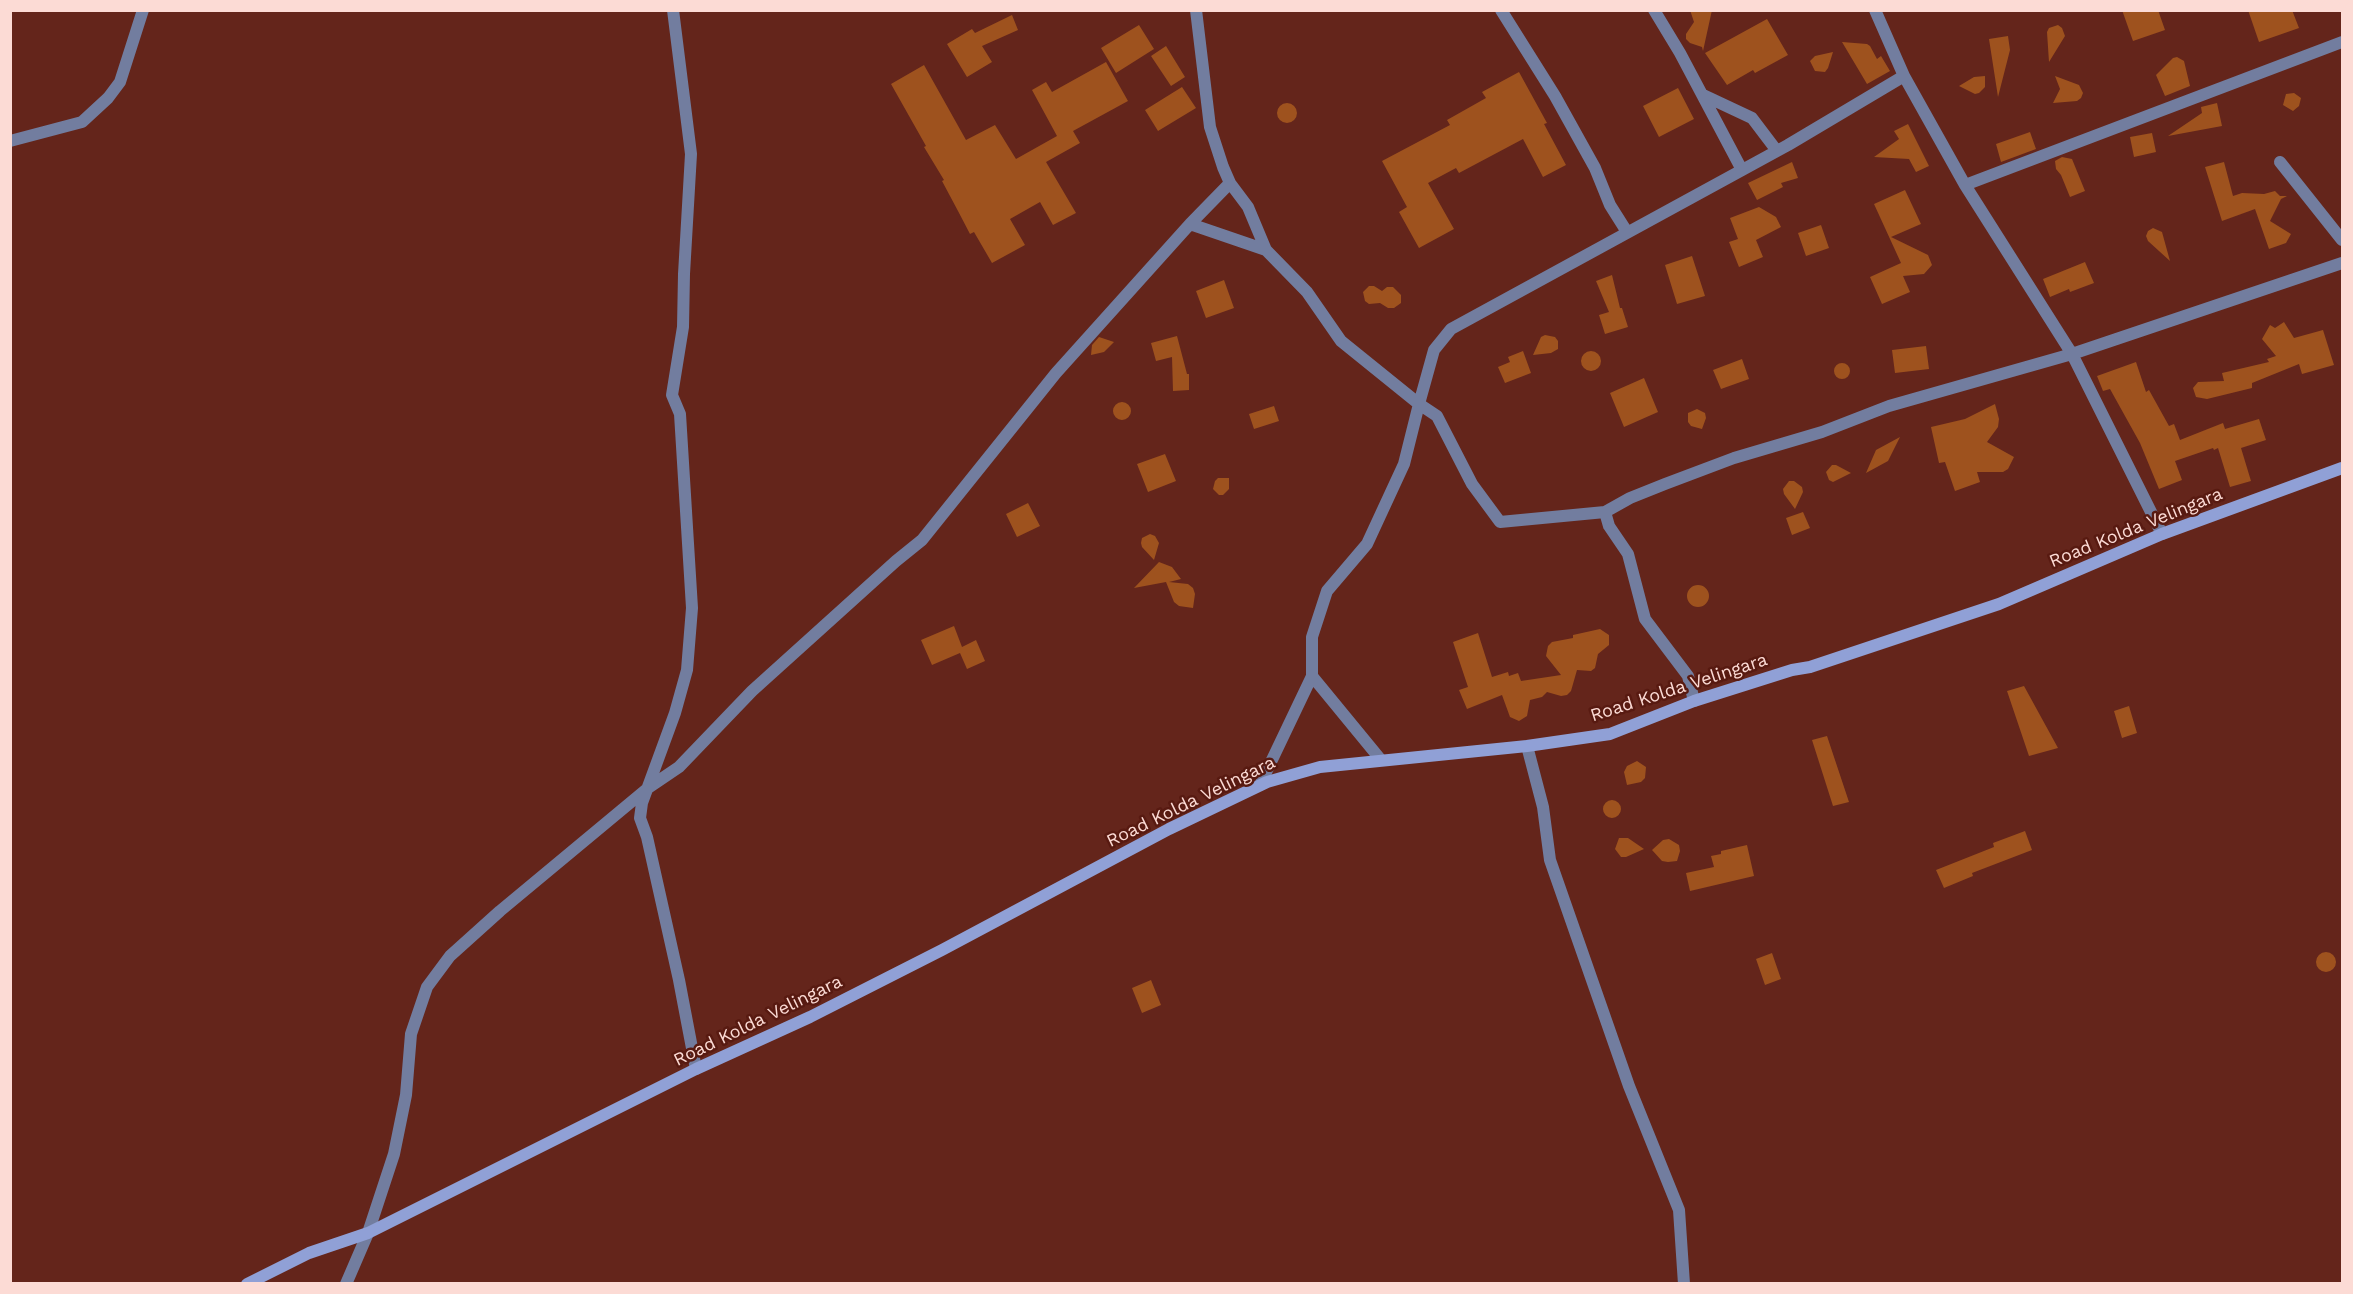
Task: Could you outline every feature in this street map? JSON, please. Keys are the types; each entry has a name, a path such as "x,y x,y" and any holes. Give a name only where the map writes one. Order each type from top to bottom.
{"main road":[{"name":"Road Kolda Velingara","path":"247,1284 309,1253 368,1233 696,1070 840,1002 942,951 1169,829 1260,785 1320,767 1527,746 1610,734 1694,701 1792,670 1810,668 1999,604 2162,534 2343,468"}],"street":[{"path":"10,141 82,122 108,98 120,82 143,10"},
{"path":"673,10 691,154 683,327 672,396 680,414 692,608 687,670 675,713 642,803 640,818 647,837 680,980 696,1070"},
{"path":"1196,10 1210,127 1230,183 1248,207 1266,250 1306,292 1341,341 1437,416 1472,484 1500,522 1605,512 1665,484 1734,458 1822,432 1889,406 2072,354 2343,263"},
{"path":"1501,10 1555,96 1594,168 1610,205 1628,232"},
{"path":"1654,10 1680,53 1742,170"},
{"path":"1875,10 1904,76 1965,185 2072,354 2162,534"},
{"path":"1965,185 2343,42"},
{"path":"1260,785 1312,676 1312,637 1327,591 1367,544 1404,464 1434,350 1450,329 1777,151 1904,76"},
{"path":"1703,96 1752,118 1777,151"},
{"path":"2280,162 2343,240"},
{"path":"346,1284 368,1233 394,1154 406,1095 411,1034 427,987 450,956 500,910 648,788 679,767 752,691 922,540 1056,373 1190,224 1230,183"},
{"path":"1190,224 1266,250"},
{"path":"1605,512 1609,526 1628,554 1646,619 1688,676 1694,701"},
{"path":"1312,676 1381,760"},
{"path":"1527,746 1543,807 1550,860 1629,1086 1679,1210 1684,1284"}],"building":[{"path":"1690,10 1712,10 1703,51 1702,47 1686,39 1686,34 1694,22"},
{"path":"2122,10 2158,10 2165,30 2133,41"},
{"path":"2248,10 2292,10 2299,28 2259,42"},
{"path":"1012,15 1018,30 982,46 992,62 967,77 947,44 972,29 975,33"},
{"path":"1767,19 1788,55 1755,73 1753,70 1727,85 1705,53"},
{"path":"1139,25 1154,49 1116,73 1101,48"},
{"path":"2058,25 2065,36 2049,62 2047,32 2049,28"},
{"path":"2008,36 2010,50 1998,97 1989,39"},
{"path":"1842,42 1867,44 1877,59 1881,56 1890,71 1867,84"},
{"path":"1166,46 1185,77 1171,86 1151,56"},
{"path":"1833,52 1825,72 1815,71 1810,61 1815,56"},
{"path":"2177,57 2184,61 2190,86 2165,96 2156,75 2173,58"},
{"path":"1106,62 1128,101 1073,131 1080,143 1046,162 1076,213 1053,225 1040,202 1010,219 1025,245 992,263 974,232 970,234 942,181 944,180 891,84 924,65 966,140 995,125 1016,159 1057,136 1032,90 1046,82 1052,92"},
{"path":"1519,72 1547,123 1544,124 1566,165 1543,177 1523,139 1459,173 1456,168 1428,183 1454,229 1419,248 1399,212 1407,207 1382,161 1450,125 1447,120 1486,98 1482,92"},
{"path":"1985,76 1985,87 1979,93 1975,94 1959,86 1974,77"},
{"path":"2055,76 2079,85 2083,93 2081,98 2077,101 2053,103 2060,89"},
{"path":"1182,87 1196,108 1158,131 1145,110"},
{"path":"1678,88 1694,119 1659,137 1643,106"},
{"path":"2294,93 2301,98 2299,106 2293,111 2283,105 2286,94"},
{"path":"1287,103 1294,106 1297,113 1294,120 1287,123 1280,120 1277,113 1280,106"},
{"path":"2217,103 2222,126 2168,136 2202,113 2201,107"},
{"path":"1908,124 1929,166 1916,172 1909,159 1874,157 1899,139 1894,131"},
{"path":"2030,132 2036,149 2001,162 1996,144"},
{"path":"2152,133 2156,152 2134,157 2130,137"},
{"path":"2062,157 2072,159 2085,191 2070,197 2056,169 2055,161"},
{"path":"1792,162 1798,178 1781,183 1783,187 1757,200 1748,183"},
{"path":"2224,162 2233,196 2242,193 2264,194 2275,191 2280,196 2287,196 2281,199 2270,221 2291,234 2286,243 2269,249 2255,209 2222,221 2205,167"},
{"path":"1905,190 1921,224 1891,237 1928,255 1932,265 1924,274 1903,276 1910,292 1882,304 1870,277 1901,263 1874,204"},
{"path":"1759,207 1776,217 1781,227 1756,240 1763,257 1739,267 1729,242 1738,239 1730,218"},
{"path":"1821,225 1829,248 1806,256 1798,233"},
{"path":"2153,228 2162,232 2170,261 2148,241 2146,236"},
{"path":"1692,256 1705,296 1677,304 1665,265"},
{"path":"2085,262 2094,283 2070,292 2069,289 2050,297 2043,279"},
{"path":"1612,275 1620,308 1622,308 1628,327 1605,334 1599,315 1609,312 1596,281"},
{"path":"1224,280 1234,308 1206,318 1196,291"},
{"path":"1369,286 1382,291 1387,287 1393,287 1401,295 1401,303 1394,308 1388,308 1380,303 1369,304 1365,301 1363,292"},
{"path":"2284,322 2294,338 2323,330 2334,365 2302,374 2299,364 2252,383 2252,388 2207,399 2196,397 2193,388 2198,382 2224,381 2222,373 2269,362 2267,359 2276,356 2262,339 2270,325 2275,328"},
{"path":"1545,335 1555,337 1558,341 1558,349 1551,353 1533,355 1541,337"},
{"path":"1177,336 1187,374 1189,374 1189,390 1173,391 1172,357 1156,361 1151,343"},
{"path":"1099,337 1114,342 1104,352 1091,355 1092,345"},
{"path":"1926,346 1929,369 1895,373 1892,350"},
{"path":"1523,351 1531,373 1505,383 1498,367 1510,362 1508,357"},
{"path":"1591,351 1598,354 1601,361 1598,368 1591,371 1584,368 1581,361 1584,354"},
{"path":"1742,359 1749,379 1721,389 1713,370"},
{"path":"2136,362 2146,392 2149,390 2169,426 2174,424 2180,440 2223,423 2225,429 2259,419 2266,440 2241,448 2251,481 2230,487 2218,448 2214,450 2213,448 2175,461 2182,480 2159,489 2140,443 2110,389 2103,391 2097,376"},
{"path":"1839,363 1845,363 1850,371 1848,377 1839,379 1834,374 1834,368"},
{"path":"1644,378 1658,412 1624,427 1610,393"},
{"path":"1122,402 1128,405 1131,411 1128,417 1122,420 1116,417 1113,411 1116,405"},
{"path":"1995,404 1999,419 1998,427 1987,442 2014,457 2008,469 2003,472 1977,472 1980,482 1955,491 1945,462 1939,463 1931,427 1965,419"},
{"path":"1274,406 1279,421 1254,429 1249,414"},
{"path":"1697,409 1705,413 1706,418 1702,429 1691,426 1688,422 1688,413"},
{"path":"1900,437 1888,461 1866,473 1876,450"},
{"path":"1165,454 1176,481 1148,492 1137,464"},
{"path":"1832,465 1851,473 1833,482 1829,480 1826,472"},
{"path":"1218,478 1229,478 1229,489 1223,495 1219,495 1213,489"},
{"path":"1789,481 1794,481 1802,487 1803,492 1795,509 1784,494 1783,489"},
{"path":"1028,503 1040,526 1017,537 1006,514"},
{"path":"1803,512 1810,528 1792,535 1786,518"},
{"path":"1150,534 1155,536 1159,543 1154,560 1141,543 1142,538"},
{"path":"1159,562 1172,567 1181,579 1169,582 1188,584 1193,588 1195,594 1193,608 1179,606 1174,602 1166,582 1134,588"},
{"path":"1698,585 1706,588 1709,596 1706,604 1698,607 1690,604 1687,596 1690,588"},
{"path":"954,626 962,647 976,640 985,661 967,669 960,653 932,665 921,640"},
{"path":"1600,629 1609,635 1609,645 1598,654 1595,668 1591,671 1577,670 1571,691 1567,695 1561,696 1547,692 1542,697 1530,700 1527,716 1519,721 1510,717 1502,695 1467,709 1459,690 1468,687 1453,642 1478,633 1492,677 1508,672 1509,676 1518,673 1521,681 1561,675 1546,656 1548,646 1552,642 1573,638 1573,635"},
{"path":"2024,686 2058,748 2029,756 2007,691"},
{"path":"2129,706 2137,733 2122,738 2114,711"},
{"path":"1827,736 1849,802 1833,806 1812,740"},
{"path":"1637,761 1646,767 1645,778 1641,782 1627,785 1624,772 1627,766"},
{"path":"1608,800 1616,800 1621,805 1619,816 1608,818 1603,813 1603,805"},
{"path":"2025,831 2032,850 1972,873 1973,876 1944,888 1936,870 1994,847 1993,843"},
{"path":"1619,838 1628,838 1644,849 1621,857 1615,849"},
{"path":"1669,839 1679,845 1677,861 1662,861 1652,850 1663,840"},
{"path":"1747,845 1754,876 1690,891 1686,873 1714,867 1711,856 1721,854 1721,851"},
{"path":"2326,952 2333,955 2336,962 2333,969 2326,972 2319,969 2316,962 2319,955"},
{"path":"1772,953 1781,979 1765,985 1756,959"},
{"path":"1151,980 1161,1005 1142,1013 1132,988"}]}
